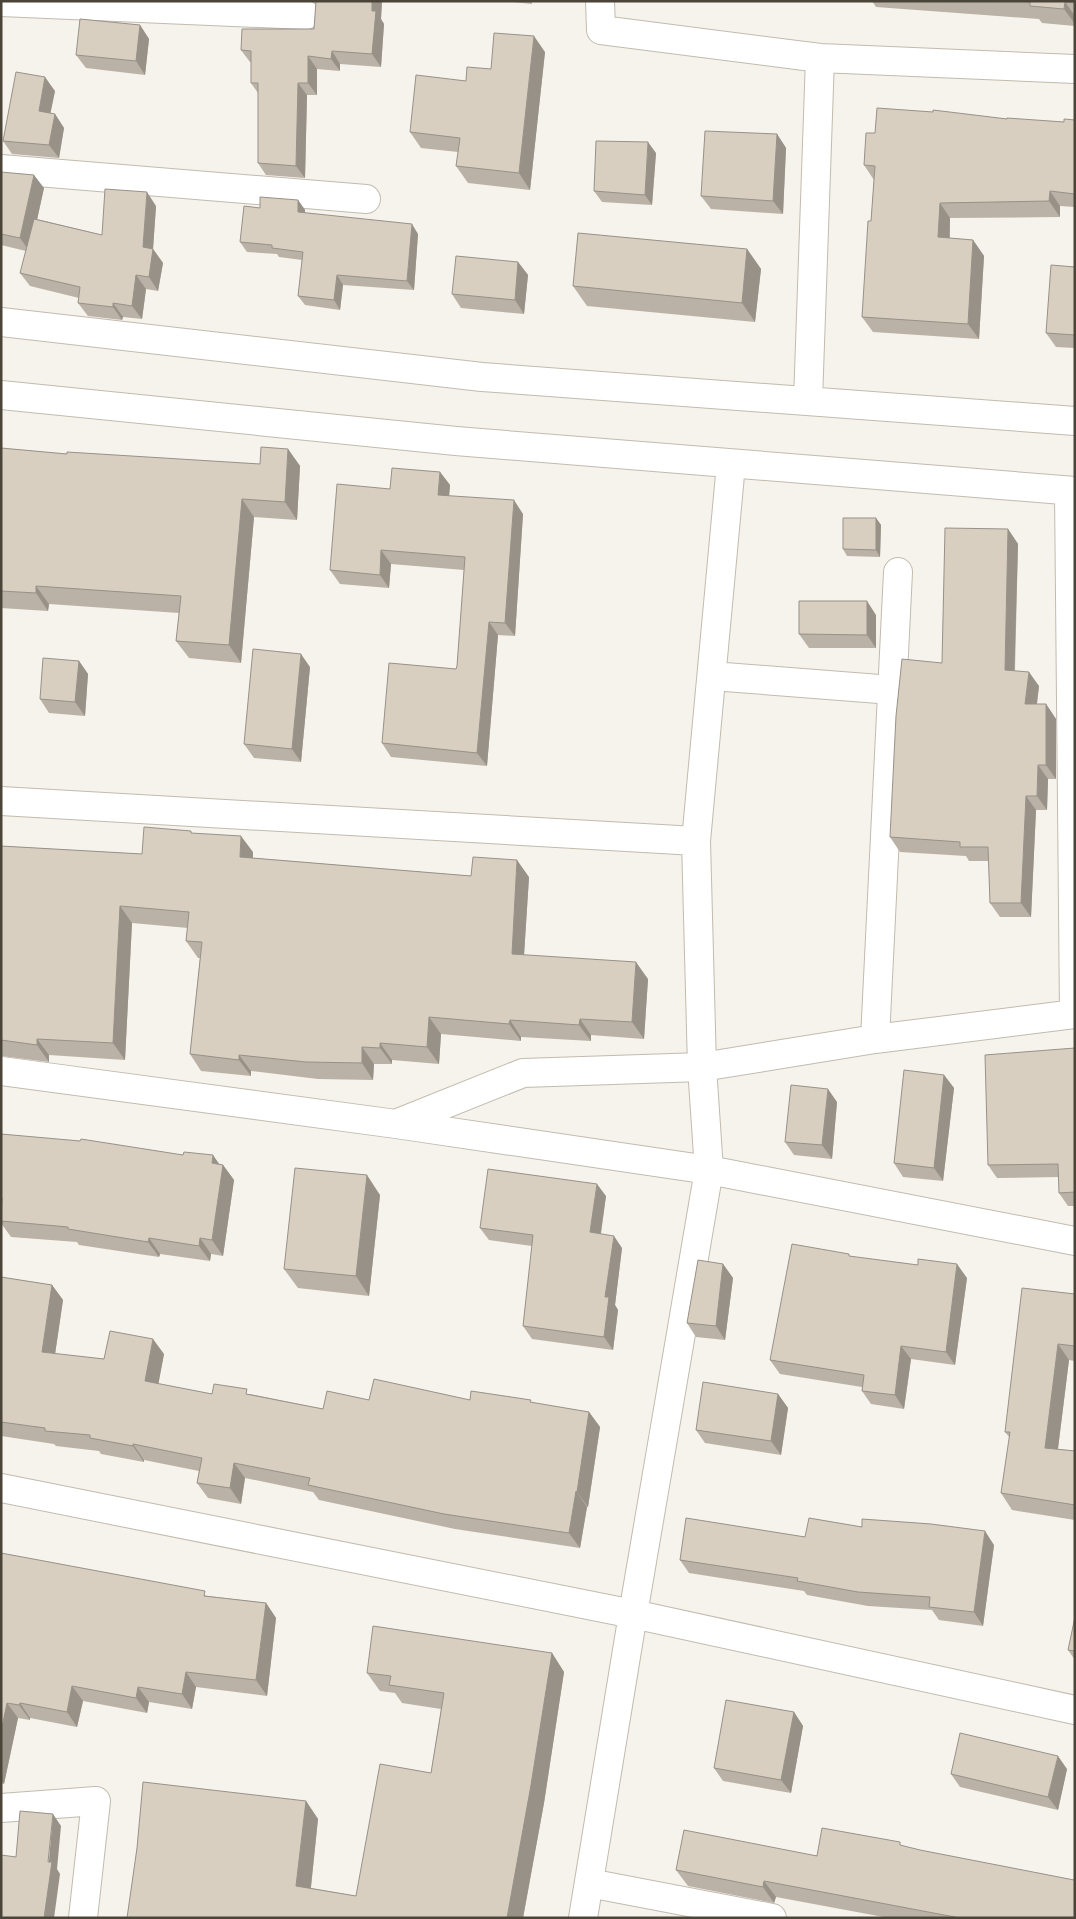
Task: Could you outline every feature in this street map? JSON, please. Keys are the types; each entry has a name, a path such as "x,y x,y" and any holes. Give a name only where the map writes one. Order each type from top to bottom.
{"street":[{"path":"600,1 601,30 820,58 1075,69"},
{"path":"1,2 306,15"},
{"path":"808,401 820,58"},
{"path":"1,169 366,199"},
{"path":"1,322 482,377 1075,421"},
{"path":"1,395 456,441 1072,491 1074,1014 875,1040 702,1067 523,1073 396,1124"},
{"path":"583,1918 709,1170 702,1067 696,841 731,464"},
{"path":"875,1040 898,572"},
{"path":"712,676 892,690"},
{"path":"1,801 696,841"},
{"path":"1,1070 396,1124 709,1170 1075,1241"},
{"path":"1,1488 633,1614 1075,1710"},
{"path":"1,1808 96,1801 83,1918"},
{"path":"589,1883 772,1918"}],"building":[{"path":"316,1 372,1 372,11 376,11 372,54 332,51 331,59 308,56 308,83 298,83 296,166 258,163 258,83 251,83 251,51 241,50 242,29 314,29"},
{"path":"1016,1 1075,1 1075,3 1065,2 1064,9 1030,6 1030,2"},
{"path":"80,19 140,25 136,61 76,55"},
{"path":"494,33 534,36 519,173 456,166 460,138 410,132 416,75 466,81 467,67 491,69"},
{"path":"16,72 45,77 39,111 55,114 49,145 3,141"},
{"path":"877,108 933,112 933,110 1007,119 1064,122 1064,119 1075,120 1075,194 1050,191 1049,201 940,203 938,237 973,240 968,324 862,317 868,221 871,221 875,166 864,165 866,133 875,133"},
{"path":"705,131 777,134 773,201 701,196"},
{"path":"596,141 648,142 645,195 594,191"},
{"path":"1,172 34,175 20,238 1,234"},
{"path":"105,189 147,192 143,247 153,249 149,277 136,275 132,306 113,303 113,307 78,303 80,287 20,273 34,219 102,235"},
{"path":"260,197 298,200 298,212 412,224 407,281 337,275 334,300 298,296 303,252 272,248 272,245 240,242 244,206 260,208"},
{"path":"578,233 747,249 742,303 573,286"},
{"path":"456,256 518,262 515,300 452,294"},
{"path":"1051,265 1075,267 1075,335 1046,333"},
{"path":"261,447 288,449 285,502 242,499 229,645 176,641 181,596 36,586 36,593 1,591 1,448 67,454 67,452 260,464"},
{"path":"392,468 440,472 438,495 514,500 505,623 489,622 477,753 382,743 389,663 456,669 465,557 381,550 380,575 330,570 337,484 390,489"},
{"path":"843,518 876,518 876,550 843,549"},
{"path":"945,528 1008,529 1005,670 1029,672 1025,704 1046,704 1046,765 1038,765 1037,796 1026,796 1021,903 990,903 988,847 960,847 960,842 890,837 896,716 902,659 942,663"},
{"path":"799,601 867,601 867,635 799,634"},
{"path":"253,649 301,654 292,749 244,744"},
{"path":"43,658 79,661 75,702 40,699"},
{"path":"144,827 191,831 191,833 241,836 240,857 471,876 473,857 517,860 512,954 636,962 632,1022 580,1019 579,1025 510,1020 509,1024 429,1017 427,1047 380,1043 380,1048 362,1047 362,1063 306,1062 239,1055 239,1060 190,1054 202,942 186,941 189,912 120,906 113,1043 37,1039 37,1045 1,1040 1,846 142,854"},
{"path":"1075,1048 1075,1192 1059,1193 1058,1164 988,1165 985,1055"},
{"path":"904,1070 944,1075 934,1168 894,1163"},
{"path":"791,1085 828,1089 822,1145 785,1142"},
{"path":"1,1134 80,1141 81,1139 183,1155 184,1152 213,1155 212,1163 223,1165 212,1240 200,1238 199,1246 149,1238 148,1242 68,1229 68,1227 1,1221"},
{"path":"295,1168 367,1175 356,1276 284,1269"},
{"path":"488,1169 597,1184 590,1232 614,1236 605,1297 609,1297 604,1337 523,1326 533,1235 480,1228"},
{"path":"792,1244 849,1254 849,1256 918,1265 918,1259 957,1264 946,1352 901,1346 895,1395 862,1391 864,1375 770,1360"},
{"path":"698,1260 723,1264 716,1326 687,1323"},
{"path":"1,1277 52,1285 42,1352 104,1359 110,1331 153,1339 145,1381 212,1394 214,1384 247,1389 246,1394 323,1409 327,1391 369,1400 374,1379 470,1400 471,1391 531,1400 530,1402 589,1412 569,1533 444,1514 308,1485 310,1478 234,1463 230,1488 197,1483 202,1458 133,1444 133,1446 90,1438 90,1435 45,1431 45,1428 1,1422"},
{"path":"1022,1288 1075,1294 1075,1346 1058,1344 1045,1448 1075,1451 1075,1505 1001,1493 1010,1432 1005,1432"},
{"path":"703,1382 778,1394 771,1441 696,1430"},
{"path":"686,1518 805,1537 809,1518 862,1527 862,1519 931,1524 985,1531 974,1612 929,1607 930,1597 858,1592 797,1581 798,1578 680,1560"},
{"path":"1,1553 205,1591 204,1596 266,1603 256,1680 186,1672 182,1694 138,1687 136,1698 72,1686 67,1712 20,1703 19,1705 7,1703 1,1732"},
{"path":"1075,1617 1075,1651 1068,1650"},
{"path":"373,1626 552,1653 507,1918 127,1918 137,1848 143,1782 306,1801 296,1886 356,1896 380,1764 431,1773 444,1693 389,1685 391,1676 367,1673"},
{"path":"726,1700 794,1712 781,1780 714,1768"},
{"path":"960,1733 1058,1756 1048,1797 951,1774"},
{"path":"20,1811 53,1814 48,1862 52,1862 44,1918 1,1918 1,1855 16,1857"},
{"path":"822,1828 900,1842 900,1845 920,1850 1074,1880 1075,1877 1075,1918 960,1918 764,1881 763,1887 676,1870 684,1830 817,1856"}]}
